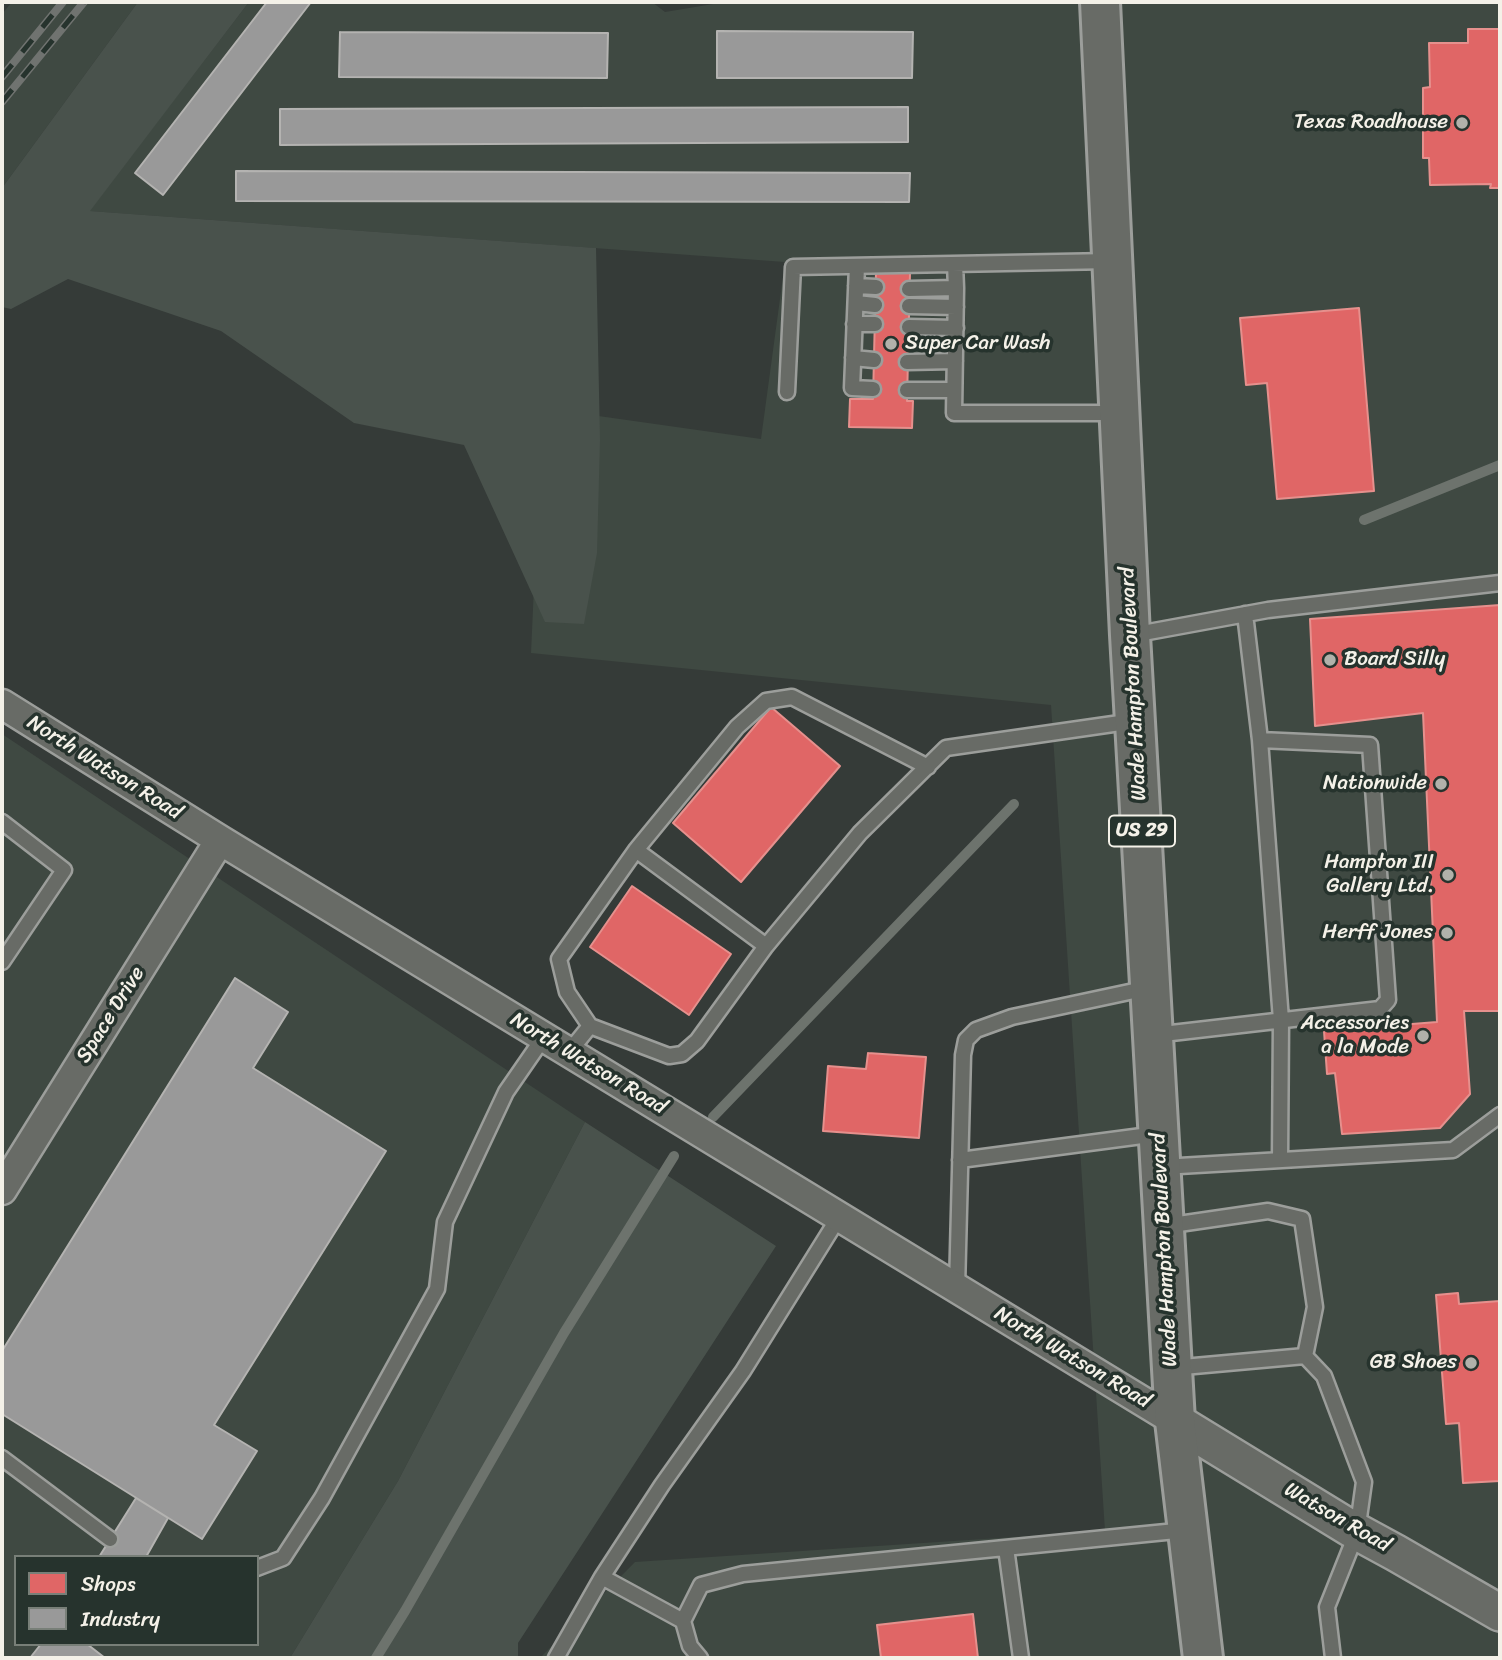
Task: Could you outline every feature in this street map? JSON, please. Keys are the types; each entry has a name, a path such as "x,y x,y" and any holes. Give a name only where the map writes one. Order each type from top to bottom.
{"main road":[{"name":"Wade Hampton Boulevard","path":"1100,2 1130,635 1175,1421 1203,1658"}],"street":[{"name":"North Watson Road","path":"2,704 220,840 1175,1421"},
{"name":"Space Drive","path":"2,1190 220,840"},
{"name":"Watson Road","path":"1175,1421 1357,1532 1500,1613"}],"lane":[{"path":"787,392 793,267 1112,261"},
{"path":"955,264 954,413 1119,414"},
{"path":"857,266 852,388 873,389"},
{"path":"856,286 876,288"},
{"path":"909,289 956,288"},
{"path":"856,303 875,305"},
{"path":"909,306 956,307"},
{"path":"854,324 875,324"},
{"path":"909,327 956,328"},
{"path":"853,358 874,360"},
{"path":"907,362 955,361"},
{"path":"907,390 954,390"},
{"path":"1130,635 1268,610 1500,583"},
{"path":"1245,614 1260,740 1281,1020 1280,1160"},
{"path":"928,766 792,697 766,701 737,727 636,850 559,960 567,992 590,1026 669,1056 682,1054 697,1041 766,946 860,833 928,766 946,748 1135,721"},
{"path":"1153,1035 1380,1009 1388,1000 1370,745 1260,740"},
{"path":"2,822 64,870 2,962"},
{"path":"636,850 766,946"},
{"path":"957,1288 963,1055 966,1040 976,1030 1012,1017 1150,988"},
{"path":"569,1052 590,1026"},
{"path":"259,1567 283,1558 322,1498 437,1289 445,1222 506,1092 544,1037"},
{"path":"960,1160 1159,1151 1280,1160 1453,1150 1500,1115"},
{"path":"1164,1227 1268,1211 1302,1219 1315,1307 1305,1356"},
{"path":"555,1658 602,1577 662,1485 743,1371 839,1217"},
{"path":"1172,1368 1305,1356"},
{"path":"1305,1356 1324,1376 1364,1482 1357,1532 1327,1607 1333,1658"},
{"path":"2,1458 110,1539"},
{"path":"700,1658 691,1646 684,1621 701,1585 743,1574 1188,1529"},
{"path":"1006,1548 1021,1658"},
{"path":"602,1577 684,1621"}],"shaded area":[{"path":"12,2 138,2 2,188 2,14"},
{"path":"138,2 249,2 90,211 596,248 600,440 597,553 584,624 545,622 464,445 354,423 221,331 68,279 11,309 2,307 2,188"},
{"path":"249,2 652,2 665,12 725,2 1500,2 1500,1658 540,1658 635,1562 1105,1531 1051,705 531,653 542,408 761,439 785,262 89,211"},
{"path":"2,734 585,1122 398,1481 290,1658 2,1658"},
{"path":"585,1122 776,1246 518,1643 518,1658 290,1658 398,1481"}],"building: Shops":[{"name":"Texas Roadhouse","path":"1468,29 1500,29 1500,188 1490,188 1491,184 1430,185 1429,158 1423,158 1423,88 1430,87 1429,43 1468,43"},
{"name":"Super Car Wash","path":"876,272 910,273 907,401 913,401 912,428 849,427 850,399 873,399"},
{"path":"1359,308 1374,491 1277,499 1267,383 1246,385 1240,318"},
{"path":"1500,605 1500,1011 1464,1011 1470,1094 1440,1128 1342,1134 1335,1073 1327,1074 1324,1031 1437,1022 1423,713 1315,726 1310,619"},
{"path":"771,707 840,766 741,882 673,823"},
{"path":"632,886 731,954 689,1015 590,947"},
{"path":"868,1053 926,1057 919,1138 823,1131 828,1066 866,1069"},
{"name":"GB Shoes","path":"1458,1293 1459,1304 1500,1301 1500,1481 1463,1483 1459,1423 1446,1424 1436,1295"},
{"path":"973,1614 978,1658 881,1658 877,1625"}],"building: Industry":[{"path":"267,2 311,2 163,195 135,173"},
{"path":"717,31 913,32 912,78 717,78"},
{"path":"340,32 608,33 607,78 339,77"},
{"path":"908,107 908,142 280,145 280,109"},
{"path":"236,171 910,173 909,202 236,201"},
{"path":"235,978 288,1012 253,1068 386,1151 214,1425 257,1451 202,1539 2,1414 2,1351"},
{"path":"136,1498 168,1518 147,1555 100,1555"},
{"path":"39,1646 90,1646 105,1658 30,1658"}],"waterway":[{"path":"1364,520 1500,465"},
{"path":"713,1117 1014,804"},
{"path":"376,1658 564,1333 674,1156"}],"railway":[{"path":"2,77 63,2"},
{"path":"2,102 84,2"}],"place":[{"name":"Texas Roadhouse","path":"1462,123"},
{"name":"Super Car Wash","path":"891,344"},
{"name":"Board Silly","path":"1330,660"},
{"name":"Nationwide","path":"1441,784"},
{"name":"Hampton III Gallery Ltd.","path":"1448,875"},
{"name":"Herff Jones","path":"1447,933"},
{"name":"Accessories a la Mode","path":"1423,1036"},
{"name":"GB Shoes","path":"1471,1363"}]}
